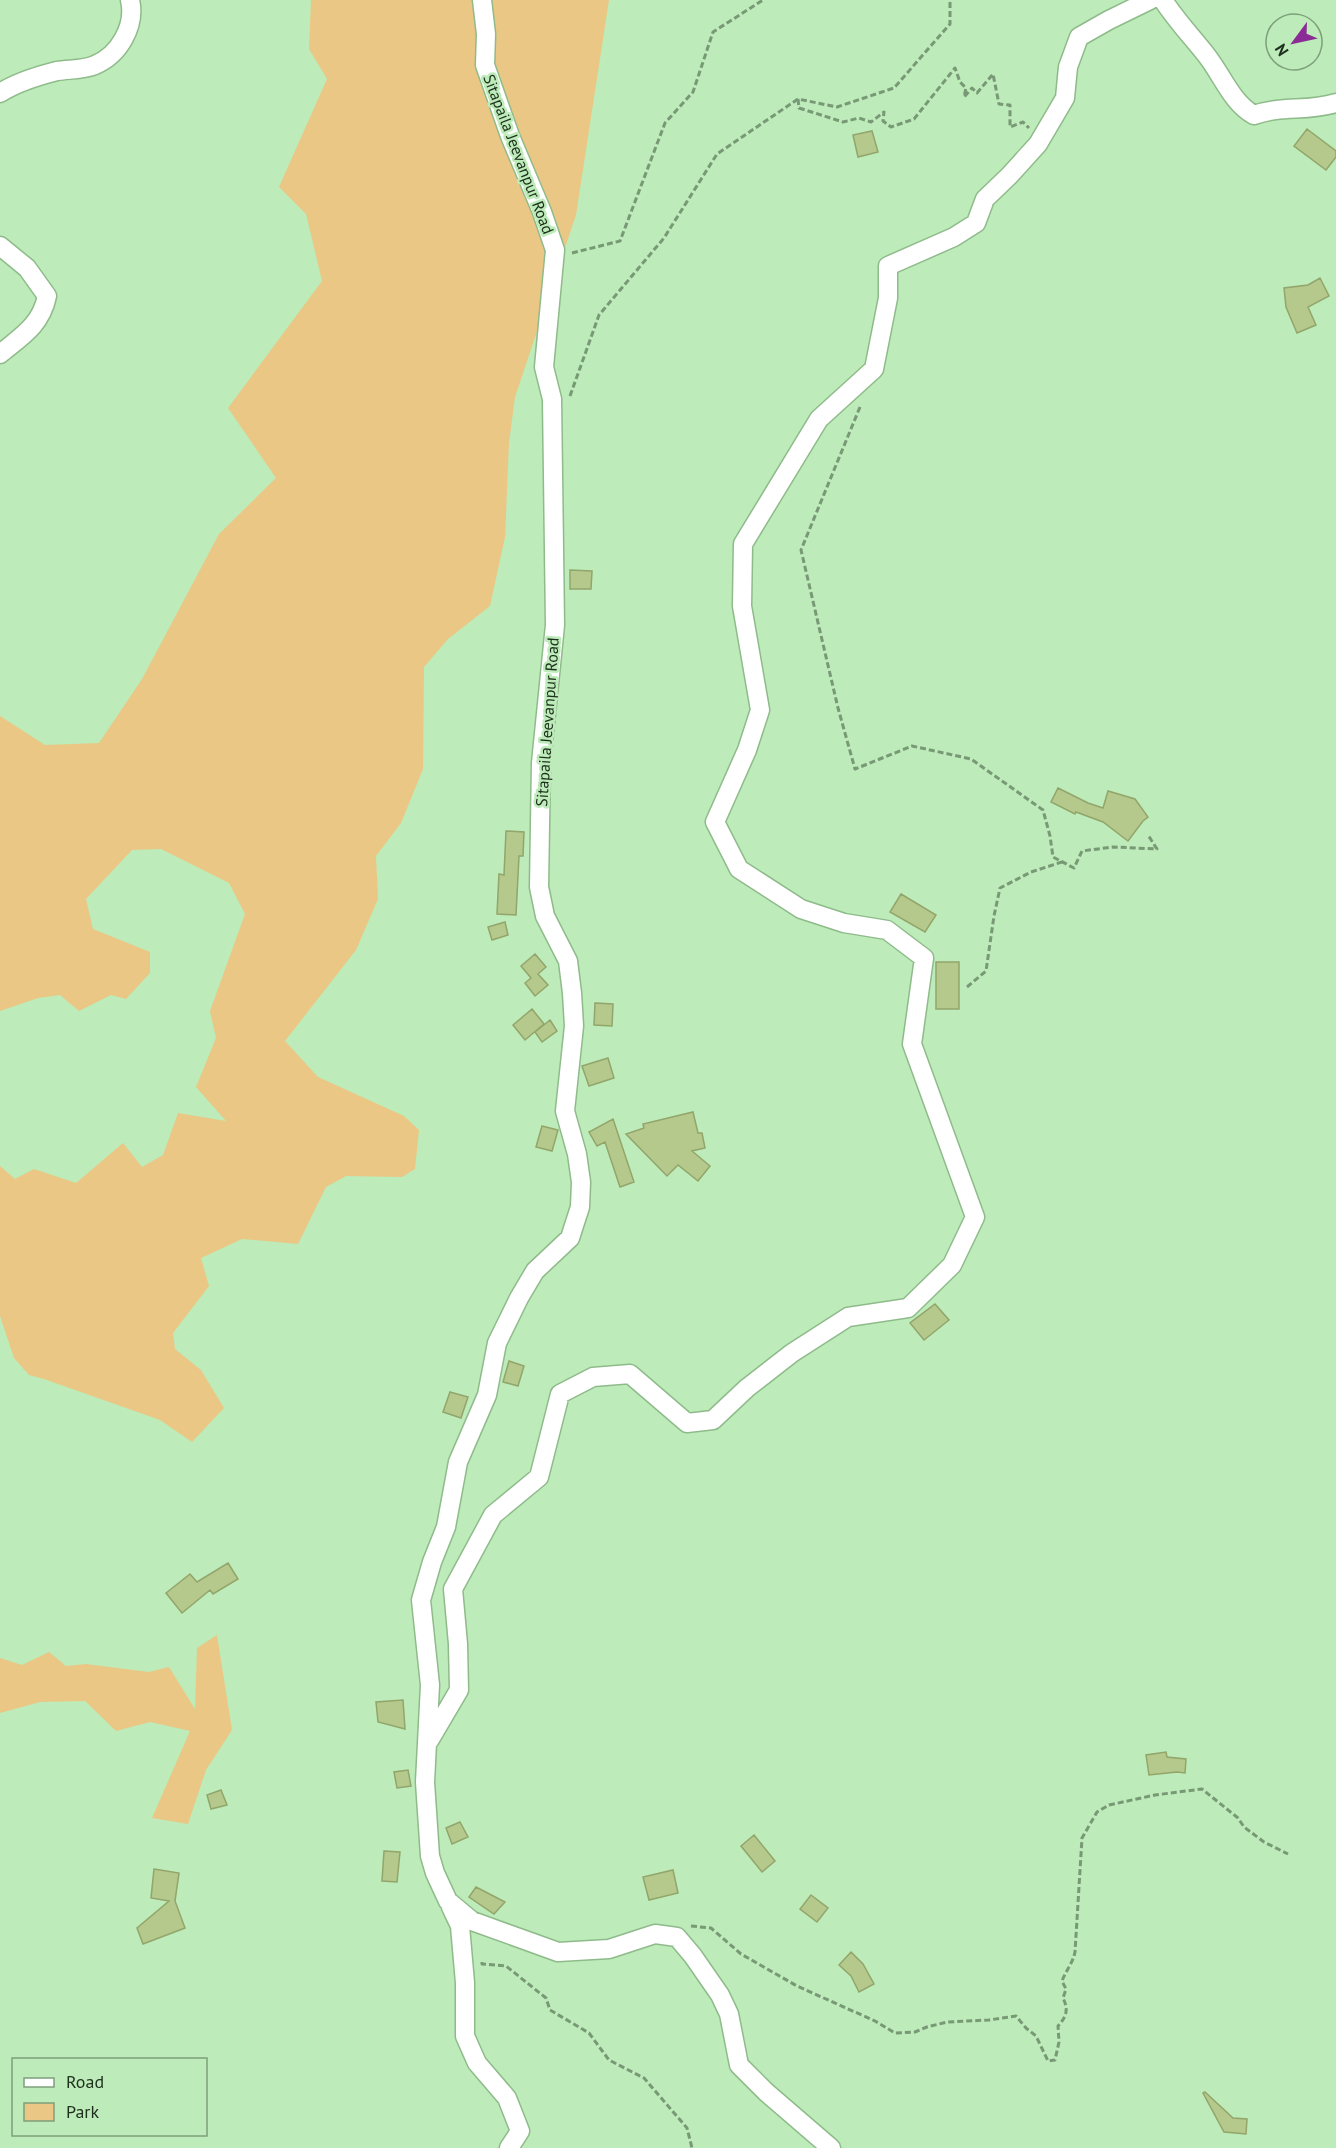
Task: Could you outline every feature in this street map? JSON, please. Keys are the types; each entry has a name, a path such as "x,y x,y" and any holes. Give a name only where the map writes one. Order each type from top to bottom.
{"street":[{"path":"0,93 14,84 57,71 94,65 103,59 125,38 132,10 130,0"},
{"name":"Sitapaila Jeevanpur Road","path":"482,0 486,34 485,64 510,136 542,212 555,250 544,367 552,399 555,625 541,763 539,887 545,916 568,962 574,1026 565,1111 577,1154 581,1182 580,1207 570,1238 535,1271 497,1343 487,1395 458,1462 446,1527 432,1562 421,1600 430,1685 425,1782 430,1856 448,1901 472,1921 558,1952 609,1949 655,1934 677,1937 720,1995 729,2014 740,2066 766,2092 831,2148"},
{"path":"428,1742 459,1690 453,1589 493,1515 538,1477 560,1394 593,1377 630,1374 687,1423 713,1420 747,1388 792,1353 848,1317 908,1308 952,1265 975,1217 912,1044 924,958 887,930 844,923 801,909 739,869 716,822 747,750 760,710 742,606 743,543 819,420 874,369 888,298 888,266 954,237 976,223 985,199 1009,176 1041,139 1065,98 1068,67 1079,37 1150,0"},
{"path":"1163,0 1173,16 1207,56 1243,109 1254,115 1271,109 1318,108 1336,104"},
{"path":"0,246 27,268 47,296 44,310 31,329 0,354"},
{"path":"448,1901 460,1926 465,1983 465,2036 477,2063 507,2098 520,2132 509,2148"}],"path":[{"path":"571,253 620,242 665,123 693,92 713,32 763,0"},
{"path":"569,399 599,315 664,238 717,154 798,99 837,107 894,88 951,24 950,0"},
{"path":"798,99 799,108 843,122 859,118 871,122 884,112 882,122 891,127 914,119 955,68 960,82 966,88 964,97 972,88 977,93 993,74 999,104 1010,105 1010,127 1023,122 1041,139"},
{"path":"862,401 801,550 838,708 855,769 912,746 971,759 1042,810 1050,836 1053,857 1074,868 1082,851 1113,847 1157,849 1148,835"},
{"path":"967,987 986,971 1000,888 1031,872 1063,861"},
{"path":"690,1926 711,1928 741,1954 797,1986 875,2021 895,2033 915,2032 927,2026 947,2022 1016,2016 1036,2036 1048,2061 1055,2060 1059,2042 1058,2026 1066,2016 1067,2005 1063,1998 1066,1989 1062,1981 1073,1962 1075,1952 1082,1838 1097,1812 1109,1805 1155,1795 1202,1789 1238,1818 1244,1827 1264,1842 1288,1854"},
{"path":"480,1953 482,1964 506,1966 546,1998 550,2010 589,2033 609,2060 644,2078 687,2128 692,2148"}],"green space":[{"path":"311,0 609,0 576,215 515,397 509,443 505,537 490,606 448,639 424,667 423,769 401,823 376,856 378,899 356,950 285,1041 318,1077 404,1116 419,1130 415,1169 402,1177 346,1176 326,1187 298,1244 242,1239 201,1258 209,1286 173,1333 175,1349 201,1370 224,1408 192,1442 160,1420 29,1375 14,1358 0,1316 0,1166 15,1179 34,1169 76,1183 123,1143 142,1167 163,1155 178,1113 226,1121 196,1087 216,1038 210,1011 245,914 229,883 161,849 132,850 86,899 93,929 150,952 150,973 126,999 111,995 79,1011 60,995 38,998 0,1011 0,716 45,745 99,743 142,679 219,534 276,478 228,408 322,281 306,214 279,187 327,79 309,49"},
{"path":"217,1635 232,1730 206,1770 188,1824 152,1818 190,1731 150,1722 116,1731 85,1701 40,1702 0,1713 0,1658 22,1665 49,1652 66,1666 86,1664 149,1672 169,1667 195,1709 197,1648"}],"building":[{"path":"1307,129 1336,151 1336,157 1326,170 1294,146"},
{"path":"872,131 878,152 858,157 853,135"},
{"path":"1320,278 1329,296 1308,307 1316,325 1297,333 1286,307 1284,288 1308,285"},
{"path":"570,570 592,571 591,589 570,589"},
{"path":"1058,788 1103,808 1108,791 1135,799 1148,817 1128,841 1103,822 1076,812 1075,814 1051,802"},
{"path":"506,831 524,832 523,856 519,856 516,915 497,914 499,874 504,875"},
{"path":"901,894 936,915 925,932 890,912"},
{"path":"505,922 508,935 492,940 488,927"},
{"path":"535,954 546,967 538,974 548,985 535,996 525,983 531,978 521,966"},
{"path":"936,962 959,962 959,1009 936,1009"},
{"path":"595,1003 613,1004 612,1026 594,1025"},
{"path":"532,1009 544,1024 525,1040 513,1025"},
{"path":"550,1020 557,1031 542,1042 535,1032"},
{"path":"608,1058 614,1078 589,1086 582,1066"},
{"path":"693,1112 698,1133 702,1133 705,1148 692,1151 710,1166 698,1181 678,1165 667,1176 626,1134 644,1128 643,1124"},
{"path":"613,1119 634,1182 620,1187 605,1142 597,1146 589,1132"},
{"path":"542,1126 558,1130 552,1151 536,1147"},
{"path":"935,1304 949,1320 924,1340 910,1323"},
{"path":"509,1361 524,1366 518,1386 503,1382"},
{"path":"450,1392 468,1397 461,1418 443,1412"},
{"path":"228,1563 238,1579 213,1594 210,1590 182,1613 166,1593 190,1574 197,1582"},
{"path":"403,1700 405,1729 378,1722 376,1702"},
{"path":"1166,1752 1167,1757 1186,1759 1185,1773 1149,1775 1146,1755"},
{"path":"408,1770 411,1786 397,1788 394,1772"},
{"path":"221,1790 227,1805 211,1809 207,1795"},
{"path":"460,1822 468,1837 452,1844 446,1828"},
{"path":"754,1835 775,1861 762,1872 741,1846"},
{"path":"384,1851 400,1852 397,1882 382,1881"},
{"path":"154,1869 179,1873 175,1901 185,1928 143,1944 137,1928 169,1901 151,1898"},
{"path":"673,1870 678,1893 649,1900 643,1877"},
{"path":"476,1887 505,1902 494,1914 469,1897"},
{"path":"811,1895 828,1908 817,1922 800,1909"},
{"path":"851,1952 863,1964 874,1984 859,1992 851,1976 839,1965"},
{"path":"1205,2092 1233,2118 1247,2119 1246,2134 1224,2132 1203,2093"}]}
